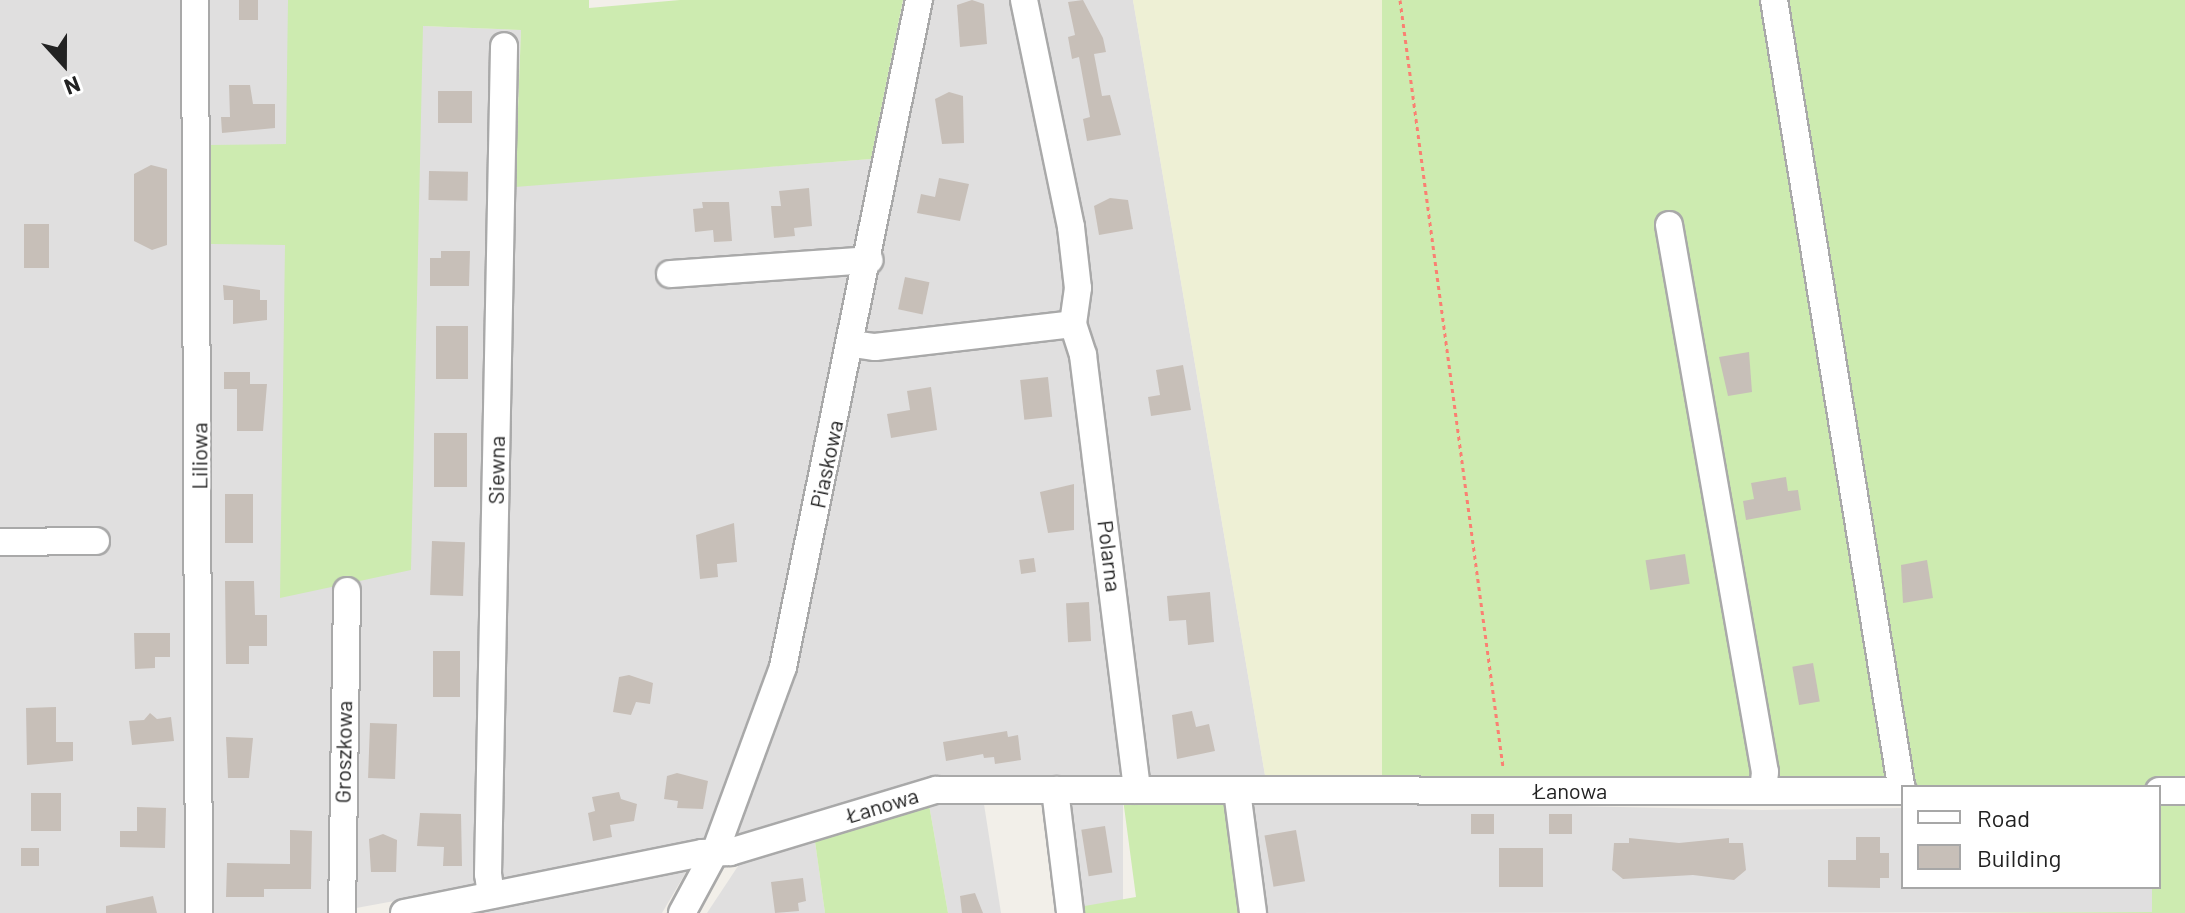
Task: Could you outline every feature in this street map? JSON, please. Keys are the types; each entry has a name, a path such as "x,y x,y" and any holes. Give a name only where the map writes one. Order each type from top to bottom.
{"street":[{"name":"Liliowa","path":"195,0 199,913"},
{"name":"Piaskowa","path":"682,913 715,852 783,667 853,344 919,0"},
{"name":"Polarna","path":"1024,0 1071,227 1078,288 1073,324 1083,355 1137,790"},
{"path":"1774,0 1902,785"},
{"name":"Siewna","path":"491,895 488,858 504,46"},
{"path":"1669,225 1765,772 1763,790"},
{"path":"670,274 870,260"},
{"path":"853,344 875,347 1073,324"},
{"path":"0,542 96,541"},
{"name":"Groszkowa","path":"342,913 347,591"},
{"name":"Łanowa","path":"715,852 730,852 936,790 1901,791"},
{"path":"1055,790 1070,913"},
{"path":"1237,791 1253,913"},
{"path":"2161,791 2185,791"},
{"path":"404,913 715,852"}],"path":[{"path":"1400,0 1502,791"}],"shaded area":[{"path":"0,0 288,0 288,31 423,26 521,30 515,186 871,159 903,0 1133,0 1266,781 933,781 733,839 329,913 0,913"},
{"path":"983,798 1001,913 948,913 928,799"},
{"path":"1063,799 1123,799 1123,908 1063,908"},
{"path":"1245,799 1762,810 1901,808 1901,889 2152,889 2153,912 1262,913"},
{"path":"814,834 825,913 707,913 746,854"},
{"path":"689,867 662,913 474,913"}],"green space":[{"path":"288,0 589,0 589,8 680,0 903,0 871,159 515,187 521,30 423,26 411,570 280,598 285,245 211,244 208,145 286,144"},
{"path":"1133,0 1382,0 1490,782 1266,781"},
{"path":"1382,0 2185,0 2185,789 2161,789 2161,785 1901,785 1901,789 1382,789"},
{"path":"928,799 948,913 825,913 814,834"},
{"path":"1123,799 1226,802 1244,913 1080,913 1079,907 1136,897"},
{"path":"2161,803 2185,804 2185,913 1958,913 2152,912 2152,889 2161,889"}],"building":[{"path":"239,0 258,0 258,20 239,20"},
{"path":"972,0 984,4 987,44 960,47 957,5"},
{"path":"1083,0 1103,38 1106,52 1094,54 1102,96 1110,95 1121,135 1087,141 1083,119 1090,117 1079,57 1072,59 1068,37 1075,35 1068,2"},
{"path":"229,85 250,85 253,104 275,104 275,128 222,133 221,117 230,117"},
{"path":"438,91 472,91 472,123 438,123"},
{"path":"949,92 963,96 964,143 942,144 935,99"},
{"path":"151,165 167,169 167,245 152,250 134,241 134,174"},
{"path":"429,171 468,172 467,201 428,200"},
{"path":"939,178 969,184 960,221 917,213 921,194 935,197"},
{"path":"809,188 812,226 794,228 795,236 774,238 771,206 781,206 779,191"},
{"path":"1110,198 1128,200 1133,229 1099,235 1094,206"},
{"path":"702,202 729,202 732,241 714,242 713,230 695,232 693,209 703,208"},
{"path":"24,224 49,224 49,268 24,268"},
{"path":"441,251 470,251 469,286 430,286 430,258 441,258"},
{"path":"905,277 929,282 923,314 898,309"},
{"path":"223,285 260,290 260,300 267,300 267,320 233,324 233,300 224,300"},
{"path":"436,326 468,326 468,379 436,379"},
{"path":"1749,352 1752,392 1728,396 1719,357"},
{"path":"1183,365 1191,410 1151,416 1148,397 1160,395 1156,370"},
{"path":"224,372 250,372 250,384 267,384 263,431 237,431 237,389 224,389"},
{"path":"1048,377 1052,417 1024,420 1020,380"},
{"path":"931,387 937,430 891,438 887,414 910,410 907,391"},
{"path":"434,433 467,433 467,487 434,487"},
{"path":"1786,477 1788,491 1798,490 1801,510 1746,520 1743,501 1754,499 1751,483"},
{"path":"1074,484 1074,530 1048,533 1040,492"},
{"path":"225,494 253,494 253,543 225,543"},
{"path":"734,523 737,562 717,564 718,577 700,579 696,535"},
{"path":"432,541 465,542 463,596 430,595"},
{"path":"1685,554 1690,584 1650,590 1645,560"},
{"path":"1034,558 1036,572 1021,574 1019,560"},
{"path":"1927,560 1933,598 1903,603 1901,565"},
{"path":"225,581 254,581 255,615 267,615 267,646 249,646 249,664 226,664"},
{"path":"1210,592 1214,642 1188,645 1186,620 1169,621 1167,596"},
{"path":"1089,602 1091,641 1068,642 1066,603"},
{"path":"134,633 170,633 170,657 155,657 155,668 135,669"},
{"path":"433,651 460,651 460,697 433,697"},
{"path":"1813,663 1820,701 1799,705 1792,667"},
{"path":"629,675 653,683 650,704 636,702 631,715 613,712 619,677"},
{"path":"56,707 56,742 73,742 73,761 27,765 26,708"},
{"path":"1192,711 1196,727 1209,724 1215,751 1177,759 1172,715"},
{"path":"150,713 157,719 171,717 174,741 132,745 129,721 144,720"},
{"path":"370,723 397,724 395,779 368,778"},
{"path":"1007,731 1008,737 1018,735 1021,760 995,764 994,757 984,758 983,754 946,761 943,742"},
{"path":"226,737 253,738 249,778 228,778"},
{"path":"677,773 708,781 703,809 677,808 678,801 664,799 667,776"},
{"path":"619,792 621,799 637,804 634,821 610,825 612,837 593,841 588,813 595,811 592,797"},
{"path":"31,793 61,793 61,831 31,831"},
{"path":"137,807 166,808 165,848 120,847 120,831 137,831"},
{"path":"420,813 461,814 462,866 443,866 444,847 417,846"},
{"path":"1471,814 1494,814 1494,834 1471,834"},
{"path":"1549,814 1572,814 1572,834 1549,834"},
{"path":"1105,826 1112,872 1089,876 1081,830"},
{"path":"290,830 312,831 311,889 264,889 264,897 226,897 227,863 290,864"},
{"path":"1296,830 1305,881 1274,887 1264,836"},
{"path":"383,834 397,840 396,872 371,872 369,839"},
{"path":"1856,837 1880,837 1880,853 1889,853 1889,878 1880,878 1880,888 1828,887 1828,860 1856,860"},
{"path":"1629,838 1679,843 1729,838 1729,843 1743,843 1746,870 1734,880 1693,875 1623,879 1612,870 1614,843 1629,843"},
{"path":"21,848 39,848 39,866 21,866"},
{"path":"1499,848 1543,848 1543,887 1499,887"},
{"path":"803,878 806,901 798,903 799,911 775,913 771,882"},
{"path":"975,893 983,913 962,913 960,896"},
{"path":"153,896 157,913 106,913 106,906"}]}
